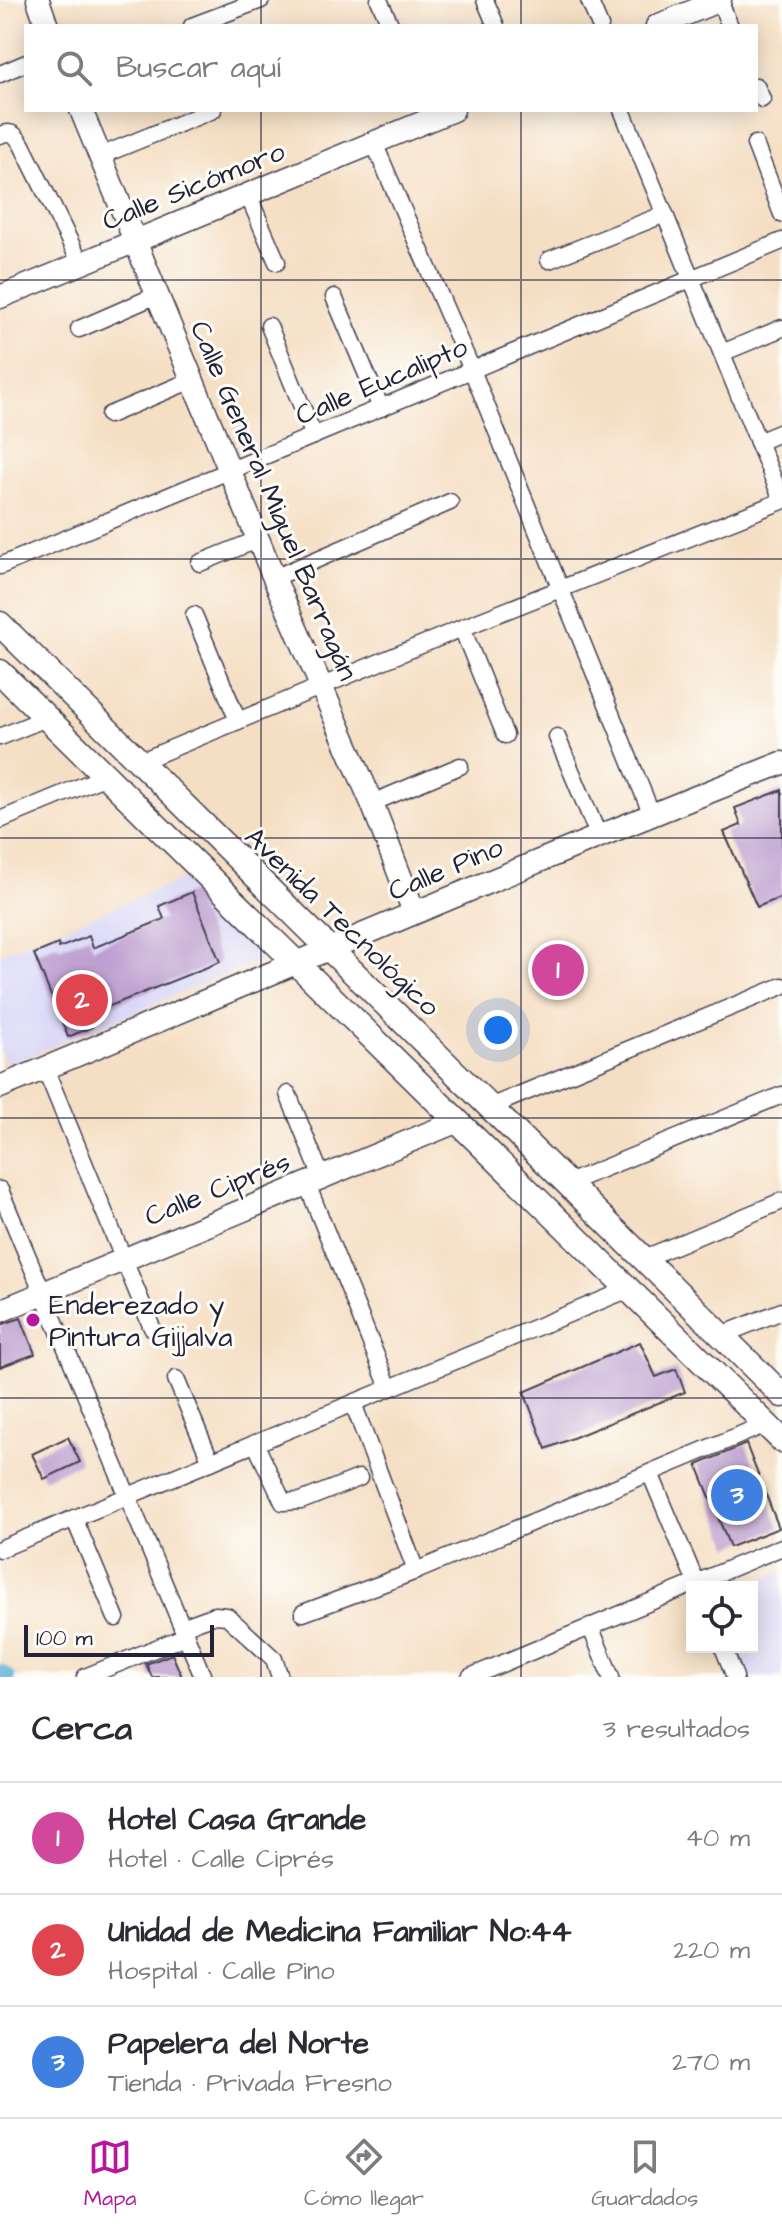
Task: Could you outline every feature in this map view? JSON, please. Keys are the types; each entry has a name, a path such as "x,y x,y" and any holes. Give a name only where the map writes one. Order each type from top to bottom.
{"main road":[{"name":"Avenida Tecnológico","path":"0,624 782,1395"},
{"path":"0,672 774,1432"}],"street":[{"path":"38,0 46,24"},
{"path":"197,24 261,0"},
{"path":"379,0 390,24"},
{"path":"485,0 495,24"},
{"path":"589,0 599,24"},
{"path":"661,24 708,2 728,24"},
{"path":"0,74 24,64"},
{"name":"Calle General Miguel Barragán","path":"82,112 320,688 372,803 414,912"},
{"path":"100,156 208,112"},
{"path":"139,762 782,500 623,112"},
{"name":"Calle Sicómoro","path":"1,296 374,143 430,114"},
{"path":"0,135 8,131 13,133 22,145 81,264"},
{"path":"374,143 472,370 652,815"},
{"path":"755,144 782,214"},
{"path":"248,195 277,262"},
{"path":"549,260 665,214"},
{"name":"Calle Eucalipto","path":"0,566 782,241"},
{"path":"79,329 157,295"},
{"path":"334,297 381,408"},
{"path":"269,326 314,436"},
{"path":"722,353 782,328"},
{"path":"109,415 192,380"},
{"path":"758,442 782,432"},
{"path":"274,578 450,502"},
{"path":"200,563 259,539"},
{"path":"194,615 238,721"},
{"path":"462,628 505,735"},
{"path":"0,737 46,718"},
{"path":"557,737 599,837"},
{"name":"Calle Pino","path":"0,1087 329,951 414,912 782,763"},
{"path":"372,803 460,766"},
{"path":"0,820 106,776"},
{"path":"492,1106 781,991"},
{"path":"45,1068 152,1328"},
{"path":"288,1094 314,1181 389,1388"},
{"path":"568,1183 782,1095"},
{"name":"Calle Ciprés","path":"0,1311 458,1121"},
{"path":"0,1190 203,1677"},
{"path":"645,1258 782,1201"},
{"path":"0,1549 629,1289"},
{"path":"722,1335 782,1311"},
{"path":"176,1379 211,1462"},
{"path":"353,1403 416,1571"},
{"path":"303,1613 416,1571 650,1473 774,1432"},
{"path":"255,1443 283,1502 301,1501 359,1478"},
{"path":"650,1473 696,1581"},
{"path":"74,1518 116,1618"},
{"path":"707,1581 782,1547"},
{"path":"470,1677 686,1590"},
{"path":"85,1677 215,1615 227,1616 274,1659 280,1677"},
{"path":"590,1626 611,1677"},
{"path":"725,1653 735,1677"}],"shaded area":[{"path":"186,878 216,908 234,938 241,936 262,959 7,1065 0,1050 0,954"},
{"path":"782,1571 782,1677 748,1677 738,1653 758,1653 758,1581"}],"building":[{"path":"782,790 782,897 757,907 724,832 741,825 735,808"},
{"path":"192,892 220,962 87,1015 92,1027 68,1037 34,954 89,936 93,948 164,919 159,906"},
{"path":"21,1318 35,1354 0,1367 0,1325"},
{"path":"640,1342 656,1377 676,1369 685,1392 546,1449 524,1392"},
{"path":"68,1437 80,1462 44,1479 32,1454"},
{"path":"746,1444 779,1528 730,1547 697,1465"},
{"path":"172,1654 182,1677 152,1677 146,1664"}],"waterway":[{"path":"0,1671 8,1677"}],"place":[{"name":"Hotel Casa Grande","path":"558,970"},
{"name":"Unidad de Medicina Familiar No:44","path":"82,1000"},
{"name":"Enderezado y Pintura Gijjalva","path":"33,1320"},
{"name":"Papelera del Norte","path":"737,1495"}]}
